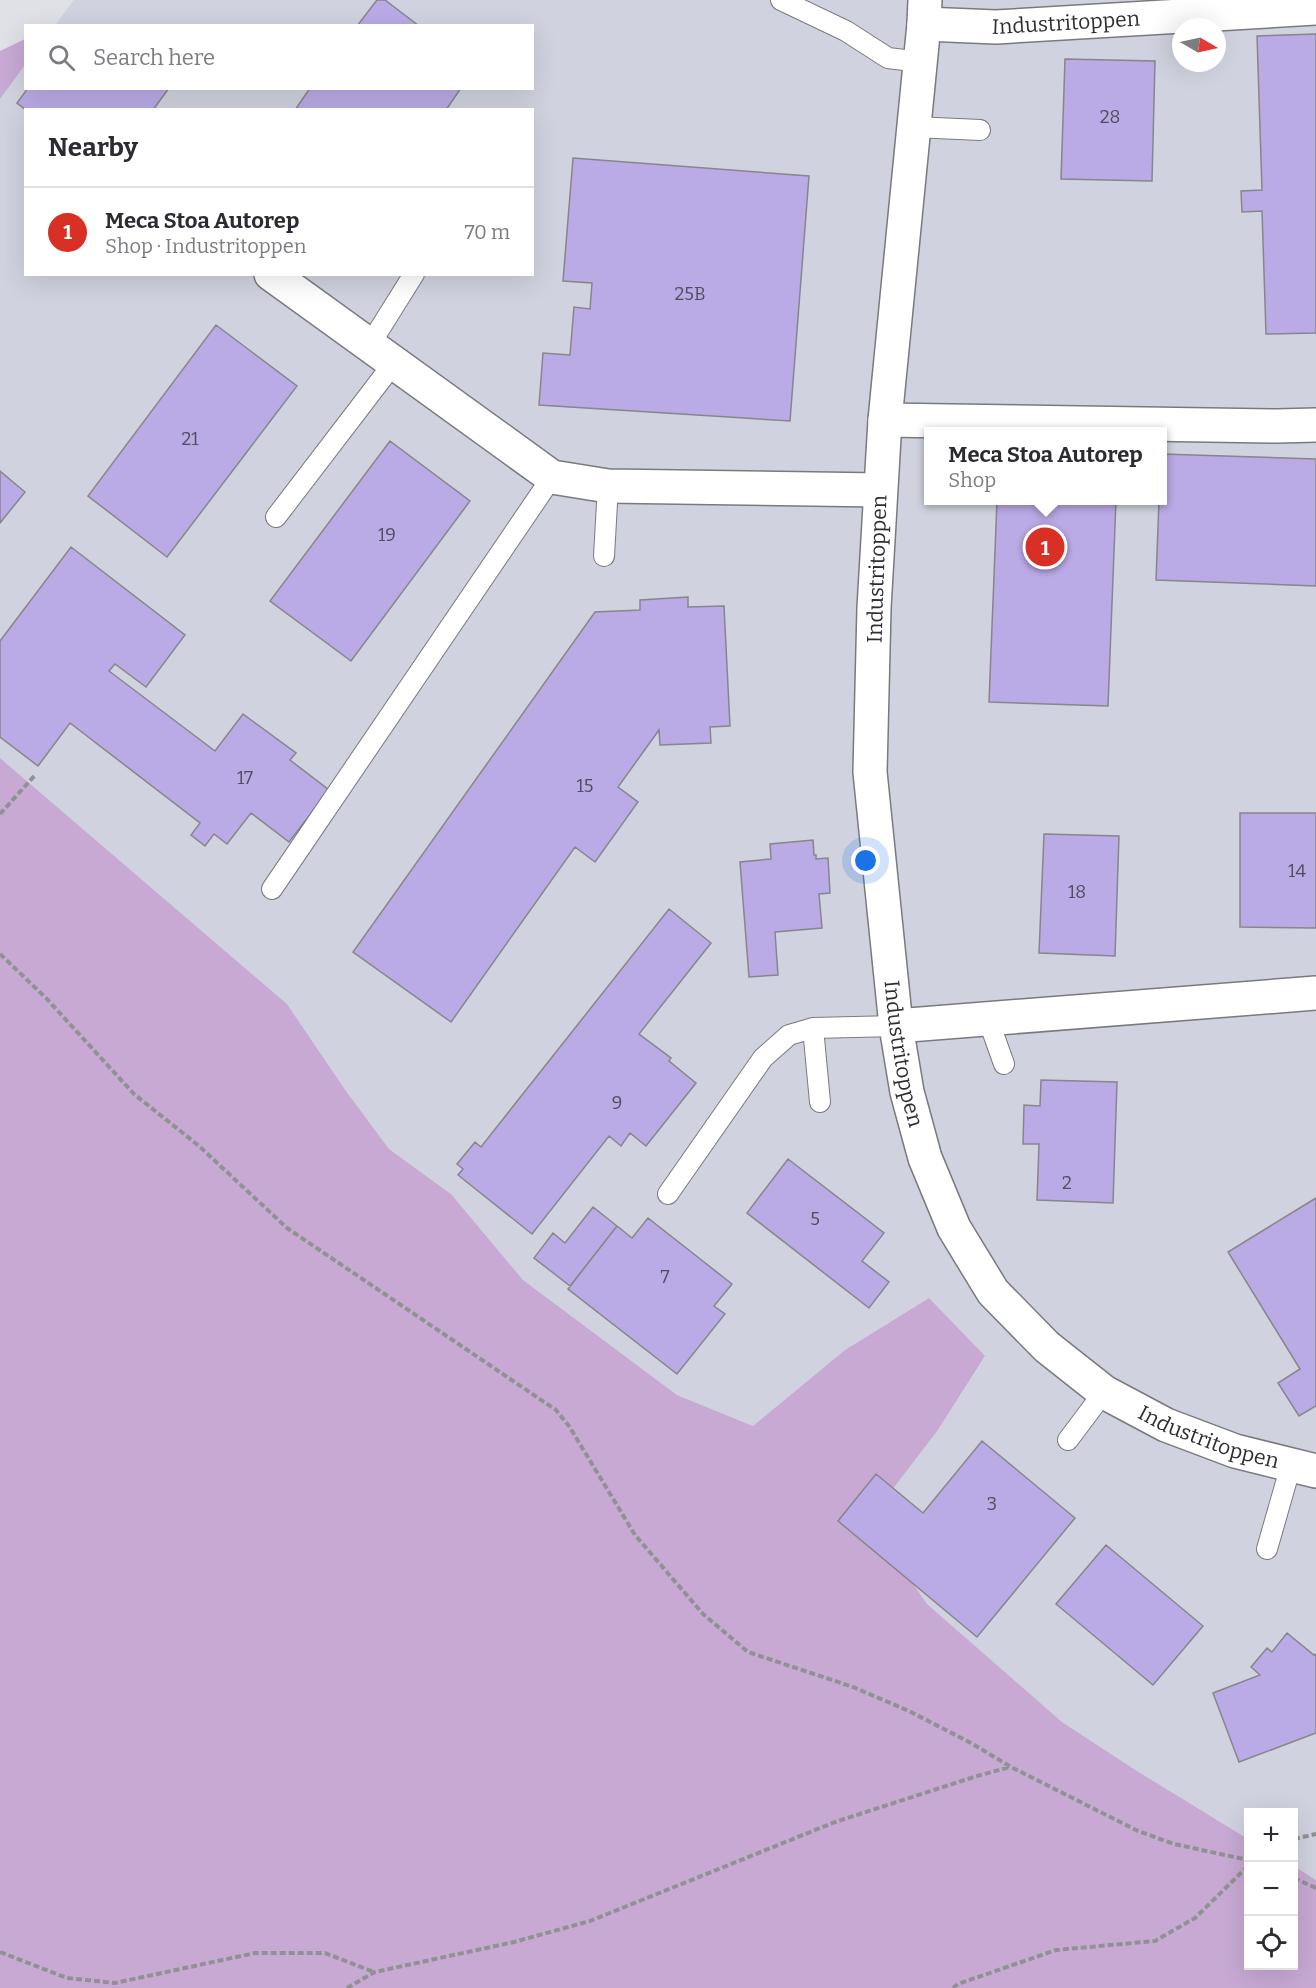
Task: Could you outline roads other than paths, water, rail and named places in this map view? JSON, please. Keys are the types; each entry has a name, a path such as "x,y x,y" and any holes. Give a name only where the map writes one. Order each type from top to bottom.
{"street":[{"name":"Industritoppen","path":"1304,1468 1235,1451 1166,1425 1104,1392 1047,1347 993,1292 954,1228 922,1147 907,1092 896,1026 870,772 874,608 885,420 925,12 996,27 1316,8"},
{"path":"274,276 552,477 608,486 880,490"},
{"path":"885,420 1316,425"},
{"path":"896,1026 1314,992"}],"lane":[{"path":"781,0 846,32 888,58 921,62"},
{"path":"914,127 980,130"},
{"path":"276,517 381,355 413,276"},
{"path":"272,889 552,477"},
{"path":"604,556 608,486"},
{"path":"988,1019 1004,1064"},
{"path":"668,1194 764,1058 789,1035 813,1028 896,1026"},
{"path":"813,1028 820,1101"},
{"path":"1068,1440 1104,1392"},
{"path":"1267,1549 1304,1468"}],"place":[{"name":"Meca Stoa Autorep","path":"1045,547"}]}
